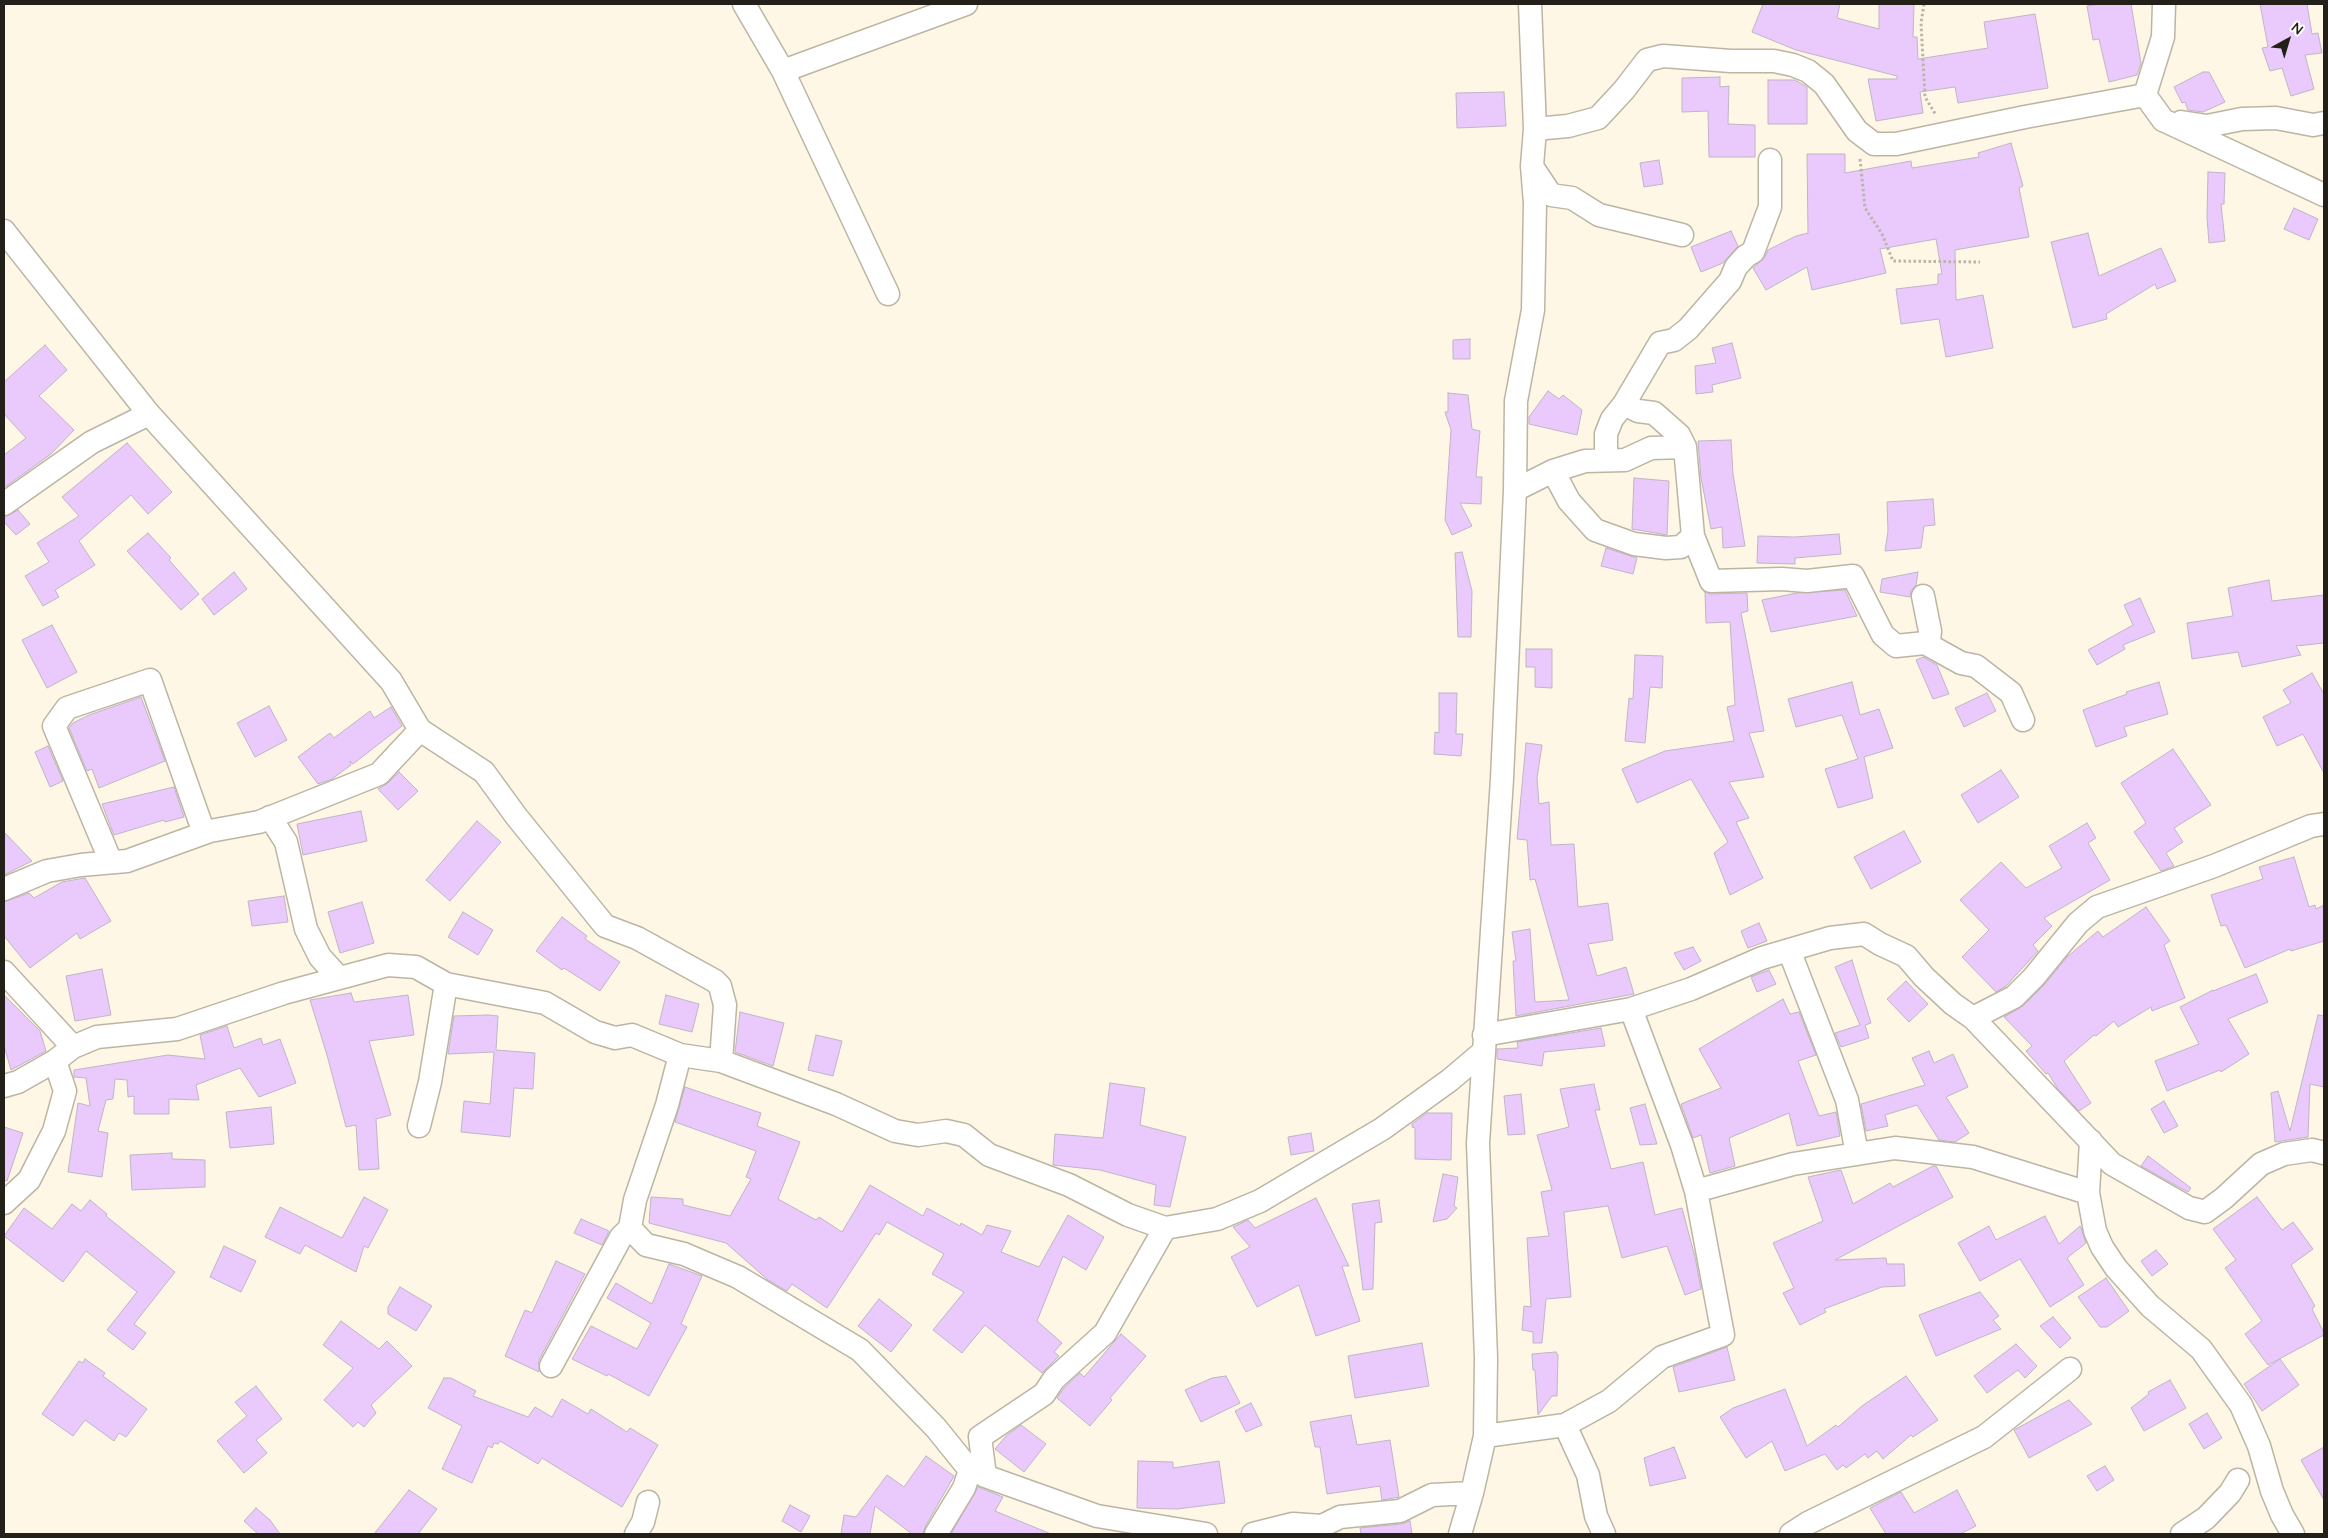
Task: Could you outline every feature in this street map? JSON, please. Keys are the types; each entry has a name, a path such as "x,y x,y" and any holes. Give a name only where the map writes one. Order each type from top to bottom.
{"street":[{"path":"744,4 783,71 888,294"},
{"path":"783,71 966,4"},
{"path":"1460,1534 1485,1436 1486,1358 1478,1143 1502,779 1515,490 1516,400 1533,310 1535,203 1532,166 1535,129 1530,4"},
{"path":"2145,95 2163,37 2164,4"},
{"path":"1535,129 1568,126 1598,118 1624,90 1647,60 1663,56 1731,61 1774,61 1793,65 1808,71 1824,84 1857,131 1874,144 1896,144 2025,116 2145,95"},
{"path":"2145,95 2163,120 2324,195"},
{"path":"2163,120 2207,126 2242,119 2276,118 2314,125 2324,122"},
{"path":"1606,460 1606,434 1612,420 1624,404 1660,343 1674,340 1688,329 1730,281 1741,262 1753,252 1770,206 1770,160"},
{"path":"1532,166 1551,195 1572,198 1599,215 1682,235"},
{"path":"4,230 149,414 372,658 391,681 420,730 484,772 516,816 605,926 637,938 720,986 725,1005 721,1061"},
{"path":"1624,404 1638,411 1654,413 1679,435 1685,446 1693,536 1711,581 1782,579 1807,581 1853,576 1883,635 1896,646 1930,641 1930,631 1923,596"},
{"path":"4,504 92,442 149,414"},
{"path":"1515,490 1553,471 1585,460 1625,460 1651,448 1685,446"},
{"path":"1553,471 1569,501 1595,530 1634,544 1666,548 1681,547 1693,536"},
{"path":"1925,643 1961,663 1976,666 1992,678 2011,693 2024,720"},
{"path":"111,862 54,726 67,708 150,680 204,833"},
{"path":"4,890 47,872 127,861 204,833 259,822 378,774 420,730"},
{"path":"270,817 286,842 306,929 320,957 339,978"},
{"path":"1973,1018 2014,997 2034,977 2078,924 2098,907 2214,866 2311,826 2324,824"},
{"path":"4,1086 18,1082 55,1061 72,1048 97,1037 177,1029 284,993 388,965 416,967 446,984 546,1003 595,1032 615,1038 632,1035 680,1055 721,1061 836,1104 894,1131 918,1135 946,1131 964,1135 989,1155 1069,1185 1128,1215 1165,1228 1216,1219 1260,1200 1382,1129 1450,1080 1484,1044 1632,1009 1691,989 1762,958 1830,938 1864,934 1906,956 1924,977 1953,1004 1973,1018 2112,1164 2189,1208 2205,1212 2224,1198 2261,1164 2284,1154 2312,1150 2324,1153"},
{"path":"1789,950 1847,1100 1857,1154"},
{"path":"4,972 72,1048"},
{"path":"419,1126 430,1082 446,984"},
{"path":"1485,1436 1565,1424 1609,1401 1662,1357 1723,1335 1696,1192 1682,1145 1632,1009"},
{"path":"551,1366 621,1237 630,1228 635,1200 667,1105 680,1055"},
{"path":"4,1203 29,1180 54,1131 65,1091 55,1061"},
{"path":"2091,1141 2088,1193 2095,1231 2102,1247 2116,1268 2150,1306 2201,1349 2241,1405 2259,1446 2272,1491 2282,1516 2293,1534"},
{"path":"1696,1192 1793,1164 1895,1148 1973,1157 2088,1193"},
{"path":"630,1228 646,1245 684,1254 738,1277 860,1350 936,1428 964,1464 978,1472 1097,1516 1206,1534"},
{"path":"936,1534 964,1488 978,1472 980,1437 1044,1394 1054,1380 1105,1332 1165,1228"},
{"path":"1791,1534 1808,1523 1984,1437 2070,1369"},
{"path":"1565,1424 1588,1476 1596,1516 1604,1534"},
{"path":"2182,1534 2206,1518 2230,1493 2238,1480"},
{"path":"1254,1534 1293,1524 1322,1526 1340,1517 1400,1511 1432,1495 1472,1493"},
{"path":"636,1534 643,1522 648,1502"}],"path":[{"path":"1924,4 1921,23 1925,97 1947,134"},
{"path":"1857,131 1865,208 1882,234 1893,261 1980,262"}],"building":[{"path":"1763,4 1840,4 1837,18 1879,29 1879,4 1914,4 1913,37 1917,37 1918,59 1988,48 1984,22 2035,14 2048,88 1958,103 1955,87 1920,92 1923,113 1876,121 1868,79 1897,79 1897,76 1796,50 1752,32"},
{"path":"2131,4 2141,63 2137,75 2109,82 2099,39 2093,40 2087,6"},
{"path":"2260,4 2307,4 2312,34 2318,33 2322,53 2305,55 2314,89 2291,96 2282,68 2270,71 2262,48 2268,47"},
{"path":"2203,72 2209,72 2225,102 2203,112 2188,110 2185,102 2182,103 2174,87"},
{"path":"1720,77 1720,87 1729,86 1728,124 1755,125 1755,157 1709,157 1708,111 1682,112 1682,78"},
{"path":"1768,80 1795,80 1807,87 1807,124 1768,124"},
{"path":"1504,92 1506,126 1457,128 1456,93"},
{"path":"2011,143 2023,186 2019,188 2029,237 1955,250 1956,300 1983,295 1993,348 1946,357 1939,319 1901,324 1896,289 1938,284 1938,274 1942,274 1936,239 1880,249 1886,273 1812,290 1807,267 1766,290 1753,268 1765,257 1768,250 1796,236 1808,233 1807,154 1845,154 1845,173 1911,161 1912,168 1979,157 1978,153"},
{"path":"1659,160 1663,184 1644,187 1640,163"},
{"path":"2208,172 2225,173 2224,204 2221,204 2225,241 2209,243 2207,218"},
{"path":"2294,208 2318,219 2309,240 2284,229"},
{"path":"1731,231 1738,246 1723,263 1701,272 1691,247"},
{"path":"2088,233 2099,276 2161,248 2176,281 2157,289 2155,284 2106,314 2107,319 2073,328 2051,242"},
{"path":"1470,339 1470,359 1453,359 1453,340"},
{"path":"1732,343 1741,378 1712,385 1713,392 1696,394 1695,366 1716,363 1712,348"},
{"path":"45,345 67,370 39,396 74,430 51,454 4,488 4,455 26,438 4,414 4,382"},
{"path":"1548,391 1559,399 1563,395 1582,410 1577,435 1529,424 1529,417"},
{"path":"1448,393 1468,395 1472,429 1480,431 1476,477 1482,477 1481,504 1460,503 1472,526 1452,535 1445,520 1451,430 1445,412 1448,412"},
{"path":"1731,440 1733,474 1745,546 1723,548 1722,527 1711,529 1701,478 1698,441"},
{"path":"127,443 172,492 148,514 131,495 79,541 95,565 55,590 59,597 43,606 25,576 49,562 37,543 79,516 62,497"},
{"path":"1634,478 1669,481 1667,535 1632,529"},
{"path":"1933,499 1935,525 1924,526 1921,548 1885,551 1888,531 1887,502"},
{"path":"18,510 30,524 16,535 4,522 4,517"},
{"path":"148,533 171,558 169,560 199,594 181,610 127,551"},
{"path":"1839,534 1841,554 1795,558 1795,564 1757,563 1758,536 1795,537"},
{"path":"1606,548 1637,558 1633,574 1601,566"},
{"path":"1462,552 1472,591 1471,637 1458,637 1455,553"},
{"path":"234,572 247,589 214,615 202,599"},
{"path":"1918,572 1916,585 1911,591 1910,597 1880,592 1882,579"},
{"path":"2269,580 2272,601 2324,595 2324,643 2296,646 2301,655 2242,667 2238,652 2192,659 2187,623 2233,616 2228,588"},
{"path":"1845,590 1857,616 1771,632 1762,600 1797,593"},
{"path":"1705,592 1711,594 1747,593 1748,611 1741,613 1764,731 1749,733 1764,777 1729,782 1749,818 1736,822 1763,878 1730,895 1714,853 1728,842 1691,779 1637,803 1622,769 1665,751 1734,741 1727,707 1735,705 1730,622 1706,623"},
{"path":"2140,598 2155,632 2123,645 2125,649 2097,665 2088,650 2133,625 2124,605"},
{"path":"52,625 77,672 47,688 22,640"},
{"path":"1526,649 1552,649 1552,688 1535,687 1535,667 1526,667"},
{"path":"1635,655 1663,656 1662,688 1650,687 1645,743 1625,741 1629,698 1633,699"},
{"path":"1923,657 1937,665 1949,694 1933,699 1916,660"},
{"path":"2312,673 2324,694 2324,773 2303,734 2277,746 2263,717 2291,703 2283,690"},
{"path":"1852,682 1860,715 1879,709 1893,748 1864,757 1873,798 1838,808 1825,769 1858,759 1842,715 1796,727 1788,699"},
{"path":"2159,682 2168,714 2124,727 2127,736 2096,747 2083,710 2127,694 2126,692"},
{"path":"1439,693 1457,693 1456,734 1463,734 1461,756 1434,754 1435,732 1439,733"},
{"path":"1987,693 1996,711 1964,727 1955,708"},
{"path":"141,697 165,761 99,788 92,769 87,771 69,728 73,723 89,715"},
{"path":"269,706 287,740 255,757 237,723"},
{"path":"391,707 402,726 353,764 350,761 351,765 332,779 318,784 298,757 330,733 334,738 370,711 374,718"},
{"path":"1526,743 1542,745 1537,778 1539,804 1549,802 1551,845 1574,844 1578,907 1608,903 1613,940 1588,944 1597,976 1626,967 1634,994 1516,1016 1513,961 1516,961 1512,932 1530,929 1535,1002 1569,1000 1535,879 1530,880 1527,840 1517,839"},
{"path":"48,746 63,781 50,787 35,752"},
{"path":"2173,749 2211,805 2174,828 2183,842 2166,853 2174,866 2161,871 2134,832 2146,823 2121,783"},
{"path":"2001,770 2019,797 1978,823 1961,795"},
{"path":"399,772 418,791 398,810 378,789 388,783"},
{"path":"174,787 184,817 165,822 164,820 114,835 102,804"},
{"path":"361,811 367,841 303,855 297,824"},
{"path":"477,821 501,842 450,901 426,880"},
{"path":"2087,823 2096,838 2088,843 2110,880 2044,918 2052,926 2033,945 2038,951 2006,986 1996,992 1962,957 1989,930 1960,900 2001,862 2026,888 2062,868 2049,846"},
{"path":"1904,831 1921,862 1871,889 1854,857"},
{"path":"4,832 32,861 4,875"},
{"path":"2294,857 2309,907 2315,905 2316,909 2324,905 2324,941 2291,951 2290,949 2245,968 2226,925 2221,926 2211,895 2263,879 2259,867"},
{"path":"85,878 111,921 80,939 77,933 30,968 4,936 4,902 29,893 34,898 62,882"},
{"path":"284,896 288,922 252,926 248,901"},
{"path":"362,902 374,943 340,953 328,912"},
{"path":"2146,907 2170,941 2164,945 2185,998 2152,1011 2151,1007 2118,1027 2114,1021 2096,1036 2094,1035 2064,1061 2091,1103 2079,1111 2058,1089 2048,1073 2046,1074 2026,1051 2032,1046 2004,1017 2023,1006 2044,985 2067,957 2098,931 2103,937"},
{"path":"463,912 493,930 478,955 448,937"},
{"path":"562,917 587,936 585,939 620,962 600,991 564,968 562,970 536,951"},
{"path":"1759,923 1767,941 1748,948 1741,931"},
{"path":"1693,947 1701,961 1684,970 1674,953"},
{"path":"1852,960 1871,1023 1865,1025 1869,1038 1841,1047 1835,1033 1860,1025 1835,967"},
{"path":"102,969 111,1015 75,1021 66,976"},
{"path":"1769,970 1776,984 1757,992 1751,977"},
{"path":"2256,974 2268,1002 2228,1019 2249,1054 2221,1072 2220,1070 2167,1091 2155,1061 2199,1044 2180,1007 2213,990"},
{"path":"1906,981 1928,1004 1909,1022 1887,999"},
{"path":"351,993 354,1002 408,995 414,1035 369,1041 391,1115 376,1119 379,1169 359,1170 356,1125 346,1127 310,1000"},
{"path":"4,995 40,1031 46,1051 11,1070 4,1046"},
{"path":"666,995 699,1004 692,1032 659,1024"},
{"path":"1783,999 1790,1014 1799,1012 1816,1055 1798,1061 1819,1116 1836,1112 1840,1136 1797,1146 1789,1113 1729,1138 1735,1166 1710,1173 1701,1135 1693,1138 1681,1104 1721,1088 1699,1049"},
{"path":"740,1012 784,1023 773,1066 735,1052"},
{"path":"2318,1015 2324,1016 2324,1087 2310,1084 2308,1137 2275,1142 2271,1093 2278,1091 2290,1131"},
{"path":"454,1016 498,1016 496,1050 535,1053 533,1089 514,1088 510,1137 461,1132 464,1101 490,1104 494,1052 448,1054"},
{"path":"227,1026 234,1048 261,1038 263,1045 280,1039 296,1083 259,1097 240,1068 196,1085 199,1100 169,1099 169,1114 134,1114 134,1096 128,1097 127,1080 115,1079 113,1099 106,1100 98,1131 108,1133 102,1177 68,1172 78,1103 90,1106 86,1078 74,1077 74,1070 168,1055 205,1059 200,1035"},
{"path":"1601,1028 1605,1046 1544,1052 1542,1066 1497,1059 1497,1049 1518,1048 1517,1042"},
{"path":"816,1035 842,1041 833,1076 808,1070"},
{"path":"1929,1051 1934,1063 1953,1054 1968,1087 1946,1097 1969,1133 1955,1142 1939,1140 1917,1105 1885,1115 1888,1126 1866,1131 1861,1104 1925,1085 1912,1058"},
{"path":"1110,1083 1145,1088 1140,1125 1186,1137 1170,1207 1154,1205 1156,1185 1100,1170 1053,1165 1055,1134 1103,1138"},
{"path":"1594,1084 1600,1110 1595,1110 1611,1169 1643,1162 1655,1215 1682,1208 1701,1289 1685,1295 1667,1246 1622,1258 1608,1206 1564,1212 1571,1297 1546,1299 1542,1343 1533,1343 1533,1332 1522,1330 1524,1306 1531,1307 1527,1238 1549,1236 1541,1192 1552,1190 1537,1135 1569,1127 1560,1089"},
{"path":"685,1087 761,1113 757,1126 800,1142 778,1199 816,1220 819,1217 842,1232 870,1185 923,1216 927,1208 960,1226 961,1223 982,1235 987,1225 1011,1231 1001,1252 1039,1267 1068,1215 1104,1237 1086,1270 1063,1256 1037,1321 1062,1343 1054,1352 1059,1356 1042,1373 985,1325 962,1353 933,1330 964,1292 932,1274 944,1254 887,1222 879,1235 876,1233 827,1308 792,1284 787,1291 768,1280 726,1243 649,1223 651,1197 683,1199 683,1205 730,1216 751,1179 746,1177 756,1151 675,1122"},
{"path":"1521,1094 1525,1134 1508,1135 1504,1096"},
{"path":"2164,1101 2178,1126 2164,1133 2151,1109"},
{"path":"1645,1104 1657,1144 1640,1145 1630,1108"},
{"path":"271,1107 274,1144 230,1148 226,1112"},
{"path":"1427,1113 1452,1113 1451,1160 1415,1159 1415,1128 1412,1127 1412,1124"},
{"path":"4,1127 23,1133 7,1181 4,1180"},
{"path":"1311,1133 1314,1151 1291,1155 1288,1137"},
{"path":"172,1153 172,1159 205,1160 205,1187 132,1190 130,1155"},
{"path":"2148,1156 2191,1188 2188,1192 2141,1166"},
{"path":"1936,1166 1953,1197 1835,1260 1886,1258 1887,1264 1904,1264 1905,1286 1882,1287 1824,1309 1826,1312 1800,1325 1783,1293 1794,1288 1773,1243 1823,1221 1808,1177 1841,1170 1853,1204 1890,1183 1893,1187"},
{"path":"1443,1174 1458,1177 1454,1206 1457,1208 1447,1219 1433,1222"},
{"path":"364,1197 388,1210 368,1248 364,1246 356,1272 305,1245 300,1254 265,1237 280,1207 342,1238"},
{"path":"2257,1197 2282,1230 2293,1222 2313,1249 2291,1265 2315,1306 2312,1309 2324,1333 2324,1335 2268,1365 2245,1334 2262,1321 2225,1268 2236,1260 2213,1229"},
{"path":"1316,1198 1349,1266 1342,1266 1360,1321 1316,1336 1299,1285 1257,1307 1231,1257 1250,1247 1233,1227 1248,1220 1255,1228"},
{"path":"90,1200 107,1214 106,1216 175,1272 134,1324 146,1333 133,1350 107,1330 137,1292 86,1251 63,1282 4,1236 24,1208 52,1229 72,1204 81,1211"},
{"path":"1379,1200 1382,1222 1375,1223 1373,1289 1363,1290 1352,1204"},
{"path":"2045,1216 2059,1244 2080,1226 2086,1243 2067,1258 2084,1285 2050,1307 2020,1259 1980,1281 1958,1243 1989,1226 1996,1240"},
{"path":"581,1219 609,1231 602,1245 574,1233"},
{"path":"224,1246 256,1261 241,1292 210,1277"},
{"path":"2156,1250 2168,1264 2152,1276 2141,1261"},
{"path":"556,1261 585,1274 539,1360 539,1372 505,1356 525,1310 532,1313"},
{"path":"669,1264 702,1276 681,1324 687,1327 649,1396 608,1374 607,1376 572,1359 591,1326 637,1349 651,1323 607,1298 616,1283 652,1304"},
{"path":"2106,1278 2129,1311 2107,1327 2100,1327 2078,1297"},
{"path":"400,1287 432,1306 416,1331 388,1314 388,1307"},
{"path":"1980,1292 1999,1316 1993,1320 2001,1329 1936,1356 1919,1315"},
{"path":"879,1299 912,1325 891,1352 858,1326"},
{"path":"2053,1317 2071,1338 2060,1348 2040,1326"},
{"path":"341,1321 379,1349 387,1341 412,1366 371,1405 376,1413 364,1427 358,1422 353,1427 324,1400 353,1368 323,1345"},
{"path":"1121,1334 1146,1356 1110,1398 1112,1400 1090,1426 1057,1398 1064,1388 1080,1373 1084,1377"},
{"path":"1422,1343 1429,1386 1355,1398 1348,1356"},
{"path":"2016,1344 2037,1366 2025,1378 2018,1370 1987,1393 1974,1376"},
{"path":"1727,1347 1735,1380 1679,1392 1673,1367"},
{"path":"1556,1352 1558,1355 1557,1396 1552,1396 1538,1415 1532,1354"},
{"path":"85,1359 105,1373 103,1376 147,1409 126,1437 119,1433 114,1441 85,1420 73,1436 42,1414 79,1361 83,1363"},
{"path":"2280,1359 2299,1385 2262,1411 2244,1384"},
{"path":"1226,1376 1240,1403 1201,1422 1185,1390 1212,1378"},
{"path":"1906,1376 1938,1420 1913,1437 1911,1435 1883,1459 1877,1451 1868,1458 1865,1454 1846,1468 1843,1465 1837,1470 1825,1454 1785,1471 1772,1441 1746,1458 1720,1417 1733,1408 1785,1389 1807,1446 1836,1425 1838,1427 1862,1406"},
{"path":"444,1378 451,1378 476,1391 473,1396 528,1417 535,1407 552,1417 562,1399 588,1414 591,1409 627,1432 630,1428 658,1445 622,1507 542,1458 538,1464 500,1441 498,1444 494,1443 492,1448 488,1446 472,1483 442,1469 462,1426 428,1408"},
{"path":"2170,1380 2186,1408 2144,1431 2131,1408 2149,1394 2148,1392"},
{"path":"256,1386 282,1419 256,1440 267,1453 244,1473 217,1441 247,1416 235,1402"},
{"path":"2069,1400 2092,1424 2029,1458 2014,1430"},
{"path":"1251,1403 1262,1425 1246,1432 1235,1411"},
{"path":"2207,1413 2222,1438 2204,1449 2189,1424"},
{"path":"1351,1415 1357,1445 1390,1440 1399,1497 1382,1500 1380,1486 1327,1494 1320,1447 1315,1447 1310,1422"},
{"path":"1021,1425 1046,1444 1024,1472 995,1449 1006,1436"},
{"path":"1674,1447 1686,1478 1650,1486 1644,1458"},
{"path":"2324,1447 2324,1500 2301,1460"},
{"path":"926,1456 954,1476 925,1527 923,1534 912,1534 875,1506 870,1534 841,1534 844,1515 856,1517 887,1475 904,1487"},
{"path":"1138,1461 1173,1462 1173,1468 1219,1461 1225,1503 1177,1509 1137,1508"},
{"path":"2105,1466 2114,1480 2097,1491 2087,1476"},
{"path":"978,1487 1003,1497 995,1511 1051,1534 951,1534"},
{"path":"409,1490 437,1509 418,1534 374,1534"},
{"path":"1957,1490 1976,1526 1960,1534 1886,1534 1870,1508 1901,1492 1914,1513"},
{"path":"790,1505 810,1516 801,1532 782,1521"},
{"path":"256,1508 270,1520 280,1534 258,1534 244,1521"},
{"path":"1410,1521 1412,1534 1361,1534 1360,1528 1401,1524"}]}
